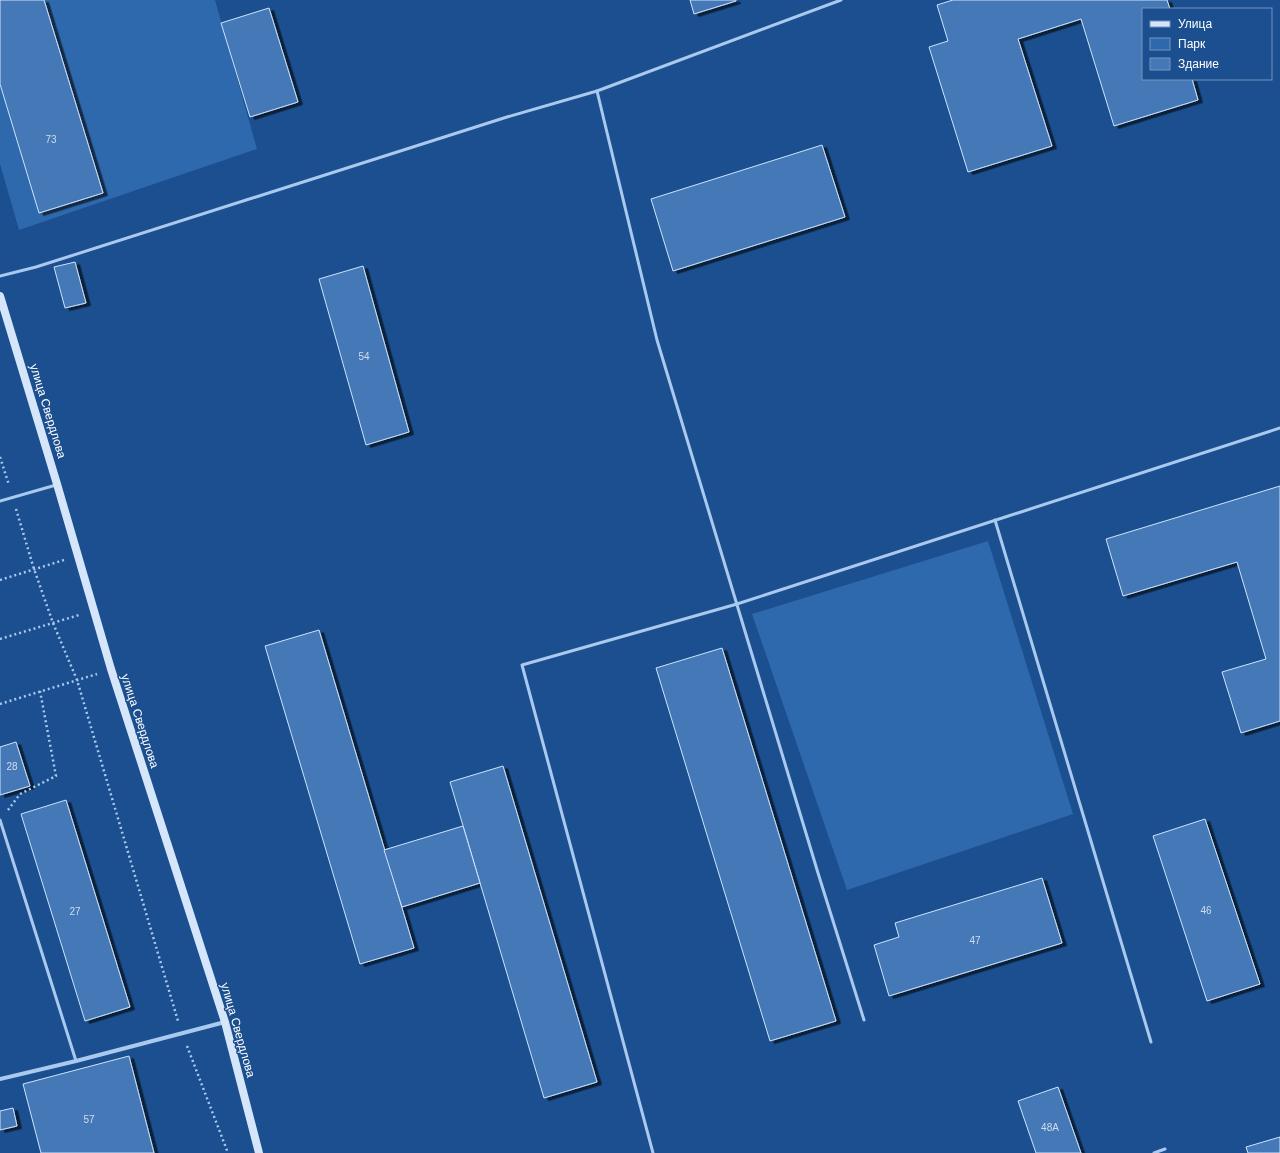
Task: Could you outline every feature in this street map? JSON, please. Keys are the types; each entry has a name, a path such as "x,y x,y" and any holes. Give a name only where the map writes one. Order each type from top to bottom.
{"main road":[{"name":"улица Свердлова","path":"0,296 57,484 93,611 225,1022 259,1153"}],"street":[{"path":"0,1079 76,1061 225,1022"}],"lane":[{"path":"0,276 36,267 597,91 842,0"},
{"path":"597,91 657,340 864,1020"},
{"path":"653,1153 522,664 737,604 1280,428"},
{"path":"0,501 57,484"},
{"path":"995,520 1151,1042"},
{"path":"0,820 76,1061"},
{"path":"1154,1153 1165,1149"}],"path":[{"path":"0,457 34,569 53,623 77,680 182,1034 228,1153"},
{"path":"0,580 78,556"},
{"path":"0,639 93,611"},
{"path":"0,704 111,669"},
{"path":"0,820 20,794 56,776 40,691"}],"green space":[{"path":"0,0 215,0 257,149 19,230 0,164"},
{"path":"988,541 1073,814 847,890 752,614"}],"building":[{"path":"0,0 44,0 103,193 39,213 0,84"},
{"path":"690,0 736,0 736,1 694,14"},
{"path":"953,0 1167,0 1170,8 1142,8 1142,80 1192,80 1198,100 1114,126 1081,19 1018,39 1052,146 968,172 929,47 948,41 937,5"},
{"path":"269,8 298,102 250,117 221,23"},
{"path":"822,145 845,217 673,271 651,199"},
{"path":"75,262 86,303 65,308 54,267"},
{"path":"363,266 409,432 366,445 319,279"},
{"path":"1280,486 1280,721 1241,733 1222,672 1266,659 1237,562 1123,596 1106,539"},
{"path":"319,630 414,948 360,964 265,646"},
{"path":"722,648 836,1021 770,1041 656,668"},
{"path":"16,742 30,786 0,795 0,747"},
{"path":"503,766 597,1082 544,1098 450,782"},
{"path":"66,800 130,1007 85,1021 21,814"},
{"path":"1205,819 1260,984 1207,1001 1153,836"},
{"path":"463,826 480,883 402,907 384,850"},
{"path":"1042,878 1062,943 889,996 874,945 899,937 895,923"},
{"path":"129,1056 154,1153 41,1153 23,1084"},
{"path":"1058,1087 1081,1153 1036,1153 1018,1101"},
{"path":"13,1108 17,1126 0,1130 0,1111"},
{"path":"1280,1137 1280,1153 1248,1153 1246,1147"}]}
